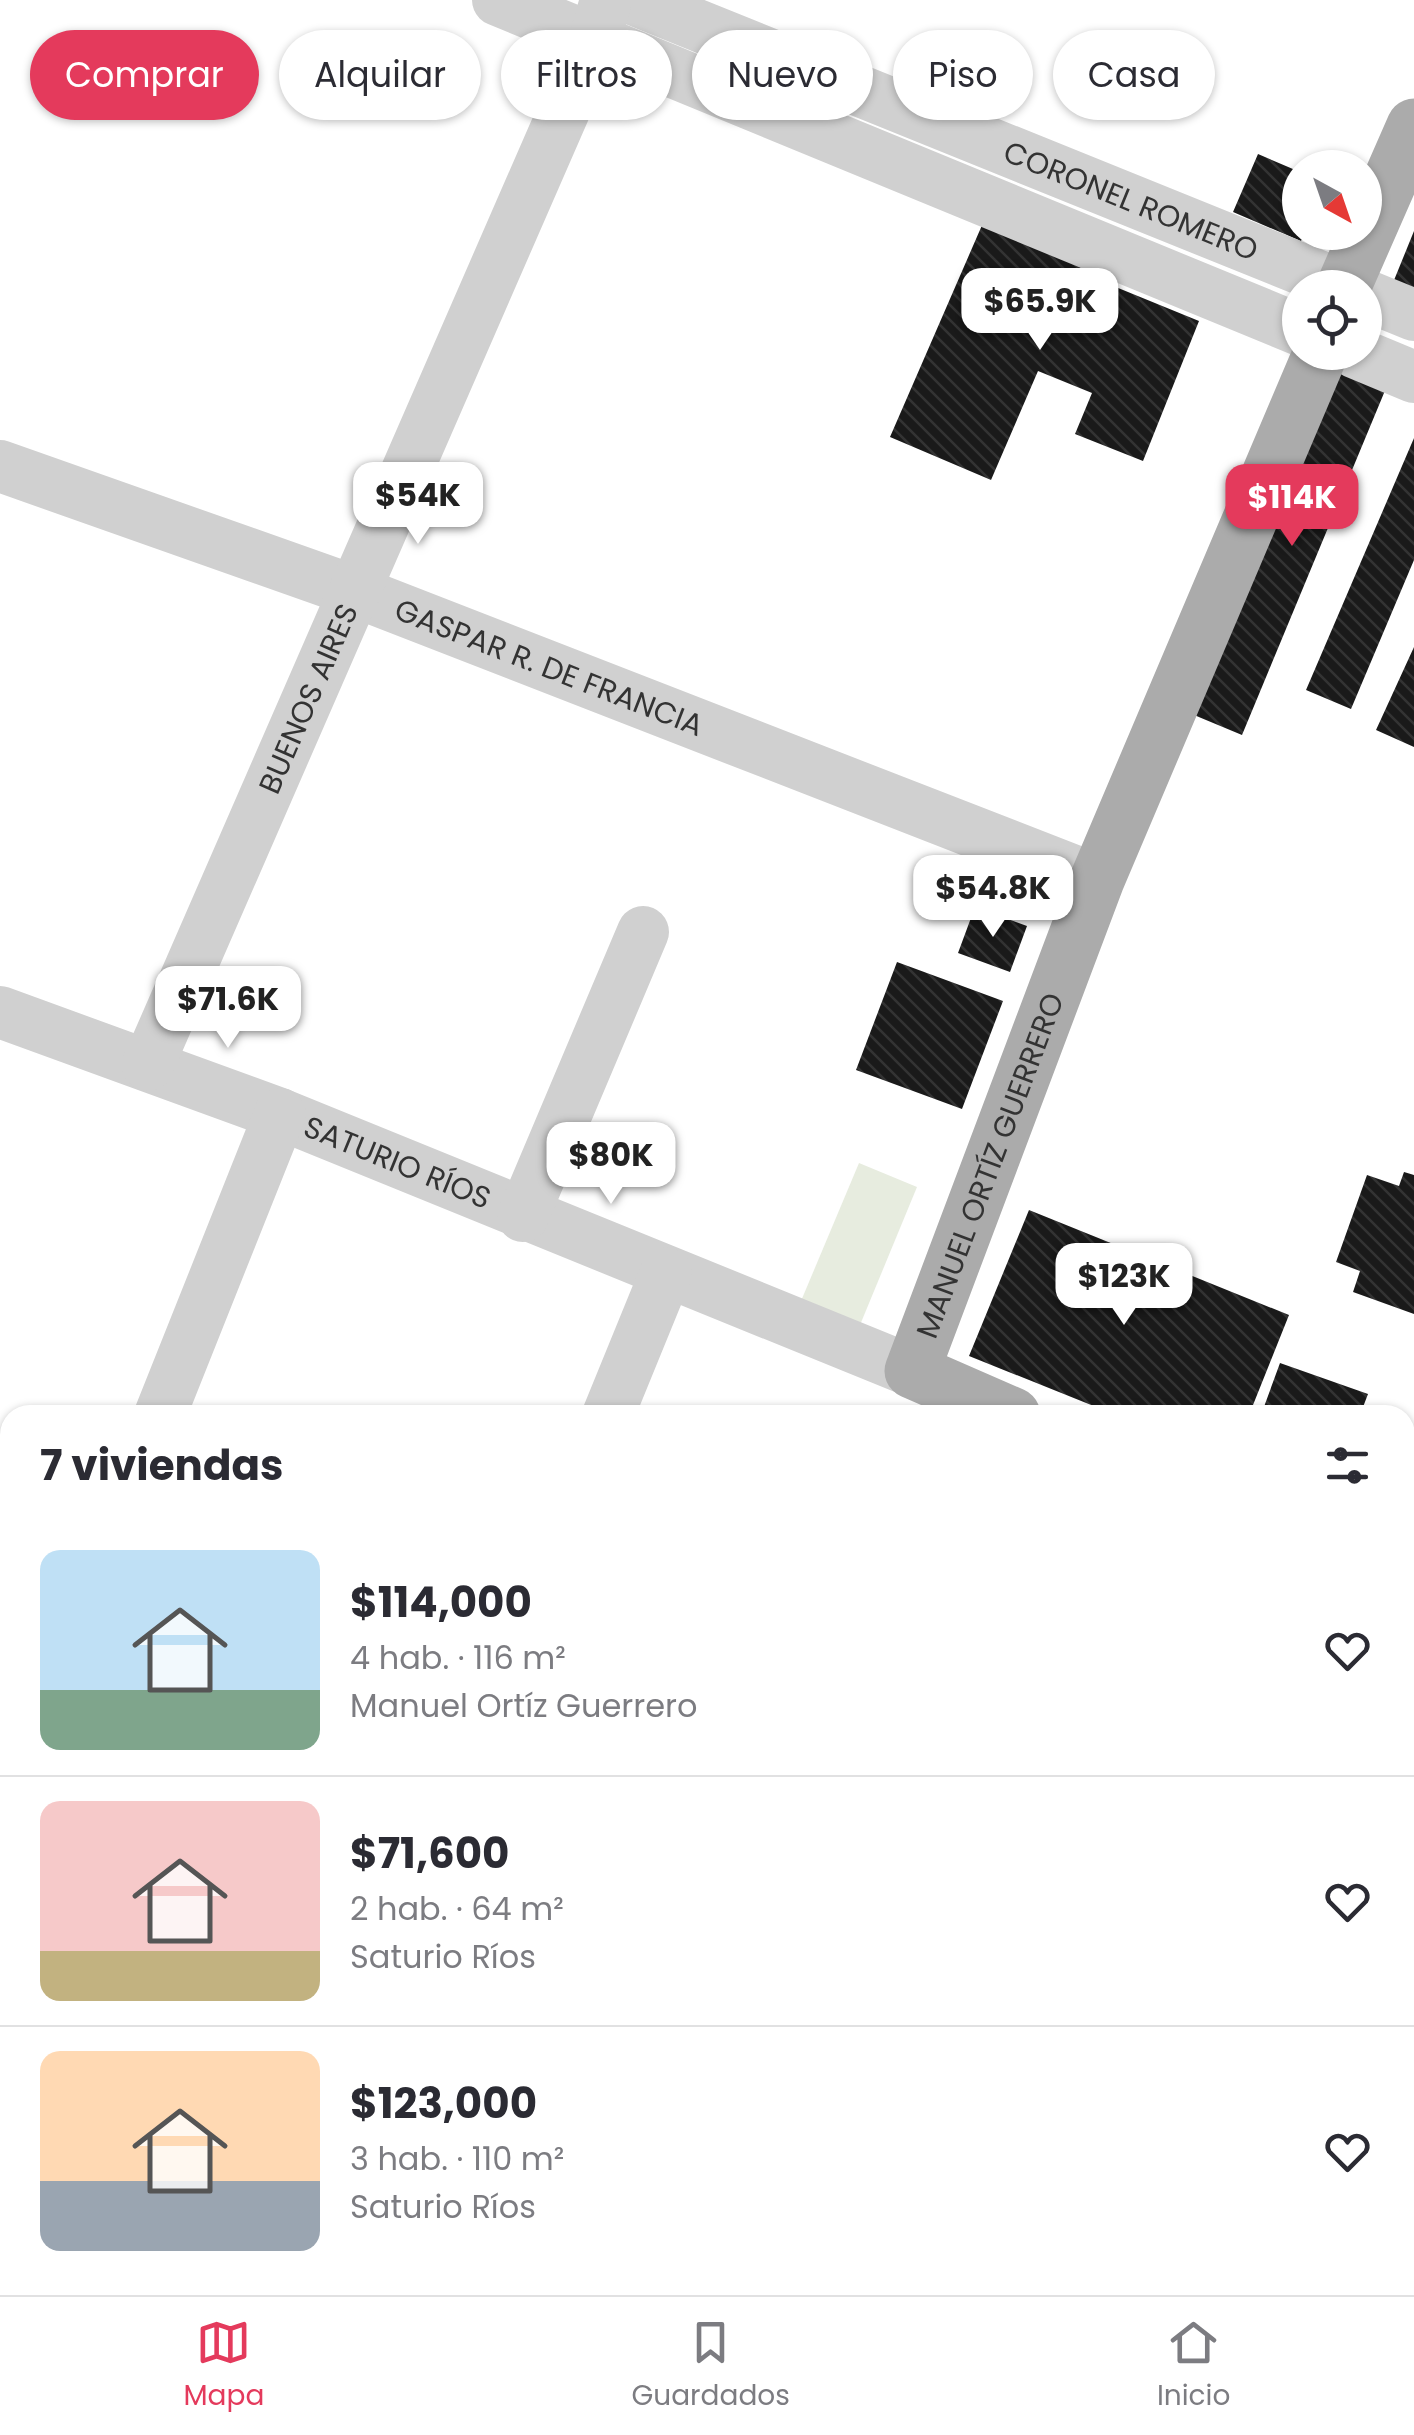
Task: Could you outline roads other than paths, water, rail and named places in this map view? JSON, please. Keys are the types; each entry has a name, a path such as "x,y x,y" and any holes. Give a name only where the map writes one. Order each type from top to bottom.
{"main road":[{"path":"1357,270 1414,126"},
{"name":"MANUEL ORTÍZ GUERRERO","path":"912,1371 1096,880 1313,370"},
{"name":"SATURIO RÍOS","path":"912,1371 990,1405"}],"street":[{"name":"CORONEL ROMERO","path":"498,0 600,21 1282,322"},
{"name":"CORONEL ROMERO","path":"635,0 1303,270"},
{"name":"BUENOS AIRES","path":"148,1065 600,21"},
{"name":"CORONEL ROMERO","path":"1382,302 1414,315"},
{"path":"1382,364 1414,377"},
{"name":"GASPAR R. DE FRANCIA","path":"0,466 354,591 1096,880"},
{"path":"524,1216 642,932"},
{"name":"SATURIO RÍOS","path":"0,1012 280,1114 912,1371"},
{"path":"164,1405 280,1114"},
{"path":"612,1405 666,1274"}]}
